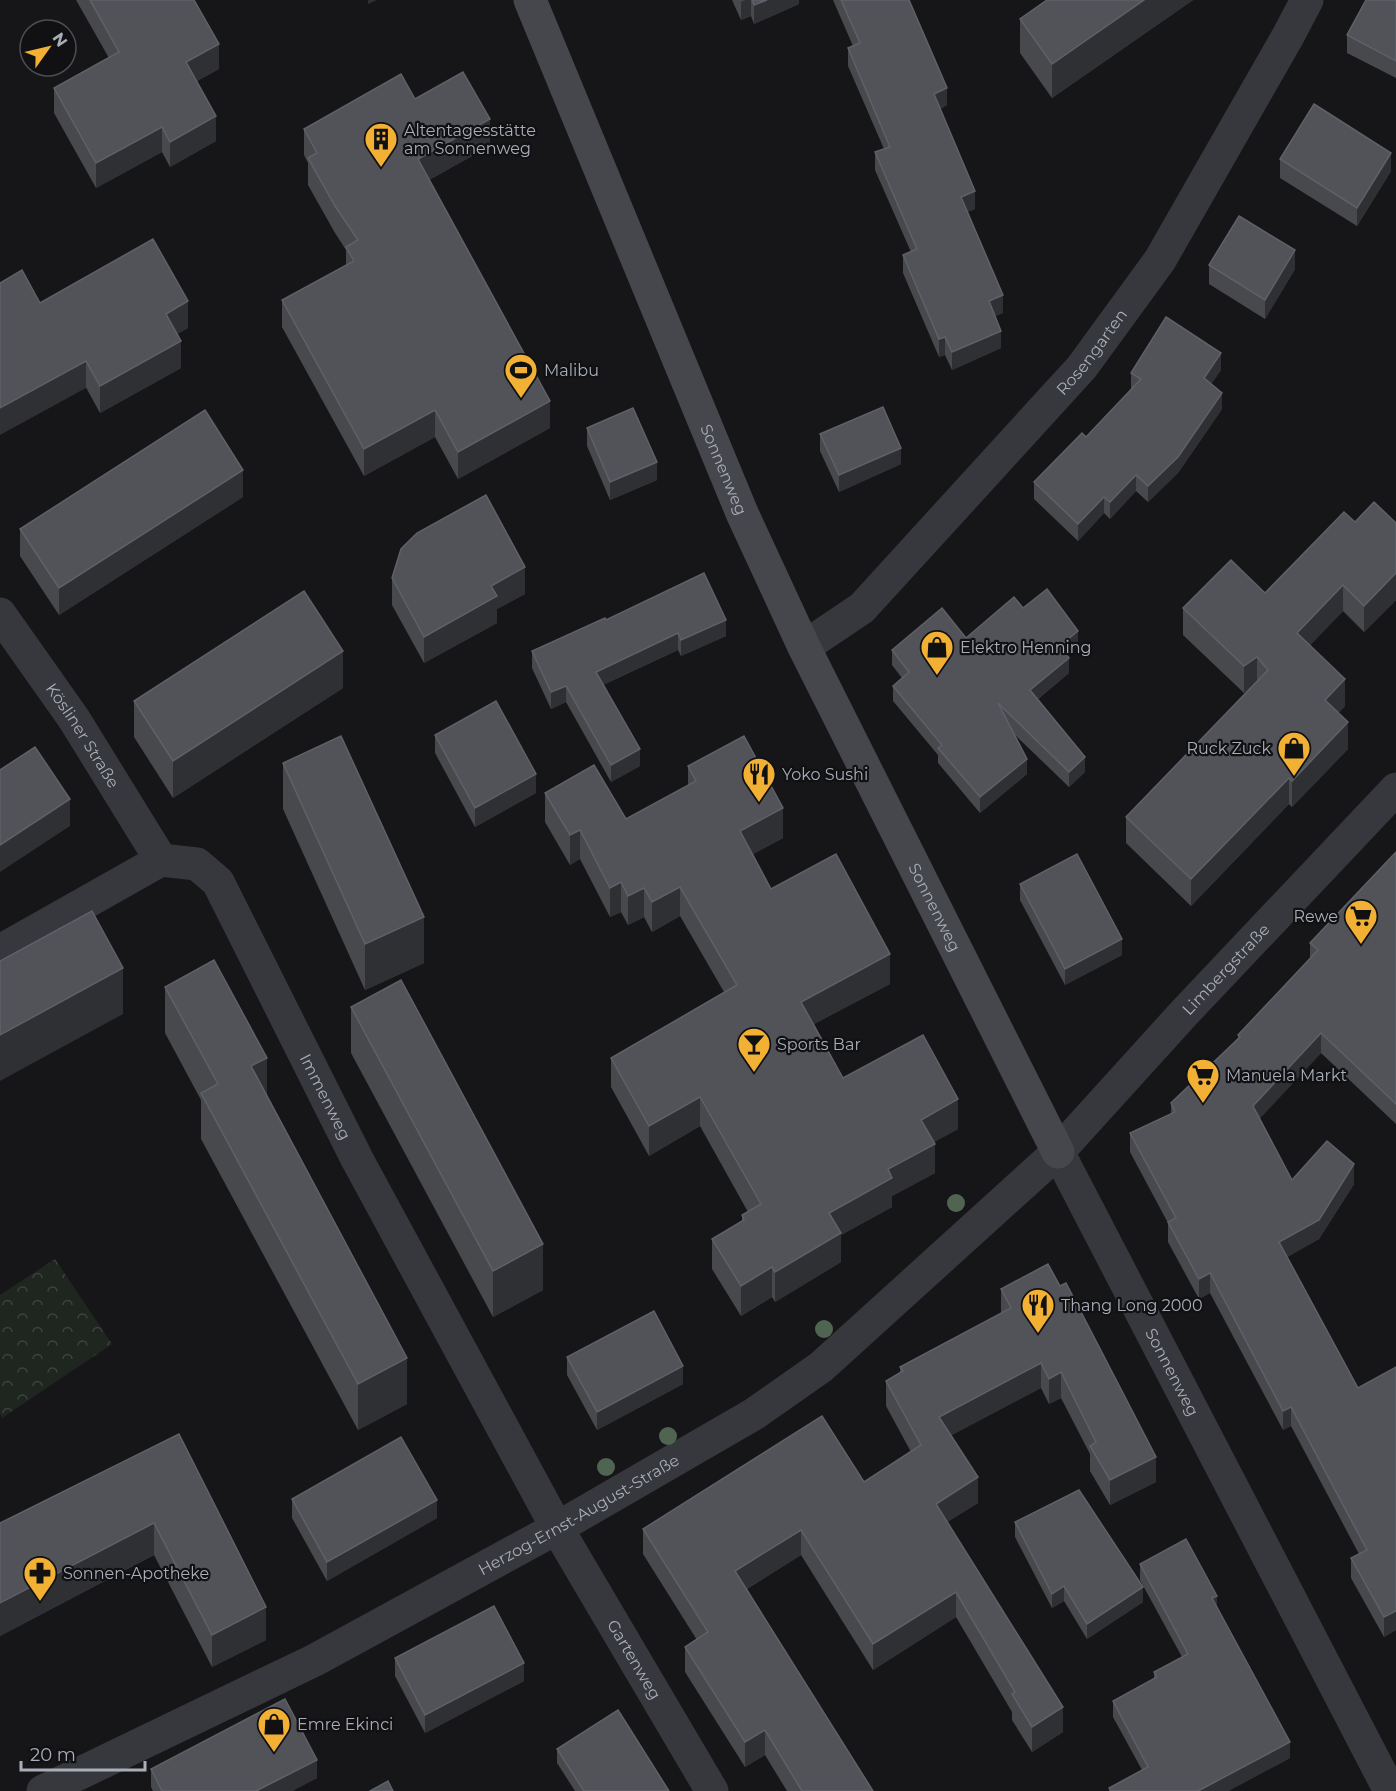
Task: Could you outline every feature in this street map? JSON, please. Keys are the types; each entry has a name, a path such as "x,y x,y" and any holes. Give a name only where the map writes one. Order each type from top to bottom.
{"street":[{"name":"Sonnenweg","path":"530,0 742,513 804,647 1058,1152 1390,1791"},
{"name":"Rosengarten","path":"804,647 862,608 1082,367 1160,261 1298,5"},
{"name":"Kösliner Straße","path":"0,614 74,719 161,860"},
{"name":"Limbergstraße","path":"1058,1152 1185,1012 1396,789"},
{"path":"0,951 161,860"},
{"name":"Immenweg","path":"161,860 197,864 219,882 357,1159 557,1528"},
{"name":"Herzog-Ernst-August-Straße","path":"44,1791 100,1779 557,1528 754,1414 821,1367 1058,1152"},
{"name":"Gartenweg","path":"557,1528 712,1791"}],"green space":[{"path":"55,1259 112,1344 2,1418 0,1414 0,1295"}],"building":[{"path":"90,0 194,0 219,44 186,62 216,116 170,142 162,127 96,163 54,88 72,78 78,78 78,75 119,52"},
{"path":"752,0 767,0 754,5"},
{"path":"841,0 909,0 947,88 934,94 975,191 961,197 1003,295 989,301 1001,331 952,352 945,337 939,339 903,255 917,249 875,152 890,147 848,48 860,43"},
{"path":"1047,0 1144,0 1052,64 1020,19"},
{"path":"1366,0 1396,0 1396,61 1347,35"},
{"path":"463,72 490,119 418,159 550,401 458,452 435,410 364,449 282,300 354,261 346,247 358,240 335,206 308,158 317,153 304,129 401,74 415,99"},
{"path":"1314,104 1391,153 1357,208 1280,159"},
{"path":"1239,216 1295,250 1265,300 1209,265"},
{"path":"153,239 188,301 166,314 181,341 100,386 86,361 0,408 0,283 22,270 40,303"},
{"path":"1166,317 1221,353 1204,378 1222,393 1178,457 1148,486 1136,475 1110,502 1104,497 1078,524 1034,482 1082,433 1086,437 1141,379 1131,373"},
{"path":"883,407 901,448 839,475 820,434"},
{"path":"633,408 657,462 610,482 587,428"},
{"path":"205,410 243,470 59,588 20,529"},
{"path":"486,495 525,567 491,586 497,596 424,637 392,578 401,549 417,533"},
{"path":"1374,502 1396,523 1396,573 1364,606 1343,585 1297,633 1345,679 1325,700 1348,722 1292,781 1289,778 1191,879 1126,817 1268,670 1257,657 1244,666 1183,608 1231,560 1265,593 1344,512 1355,522"},
{"path":"704,573 726,620 681,640 678,633 596,672 640,749 611,765 566,686 551,692 532,651 605,618 606,620"},
{"path":"1047,589 1078,631 1060,646 1069,658 1030,690 1085,757 1069,772 998,703 1027,759 980,797 938,748 942,745 893,686 909,672 892,650 942,608 966,638 1014,597 1023,608"},
{"path":"304,591 343,651 173,761 134,701"},
{"path":"496,701 536,774 475,808 435,735"},
{"path":"341,736 424,917 365,944 283,763"},
{"path":"744,736 783,808 740,831 771,889 836,854 890,954 801,1002 843,1078 923,1035 958,1099 921,1120 935,1144 888,1169 892,1178 829,1213 841,1233 775,1272 772,1267 741,1286 712,1239 744,1220 742,1215 761,1204 700,1097 649,1126 611,1058 737,985 680,887 652,902 644,888 628,896 621,882 610,888 580,830 570,835 545,793 594,765 626,819 696,781 688,766"},
{"path":"35,747 70,799 0,845 0,770"},
{"path":"1396,852 1396,1104 1321,1033 1253,1106 1292,1180 1327,1141 1354,1164 1319,1220 1279,1242 1358,1388 1396,1367 1396,1611 1384,1617 1351,1558 1367,1550 1291,1407 1283,1411 1210,1273 1199,1279 1168,1222 1176,1218 1130,1133 1175,1112 1171,1103 1240,1037 1238,1035 1318,950 1310,943"},
{"path":"1077,854 1122,939 1065,969 1020,884"},
{"path":"92,911 123,968 0,1035 0,961"},
{"path":"214,960 267,1058 251,1066 407,1358 358,1384 201,1093 218,1084 165,987"},
{"path":"401,980 543,1244 493,1271 351,1007"},
{"path":"1048,1264 1060,1286 1066,1283 1156,1457 1110,1480 1090,1446 1096,1442 1061,1372 1049,1379 1041,1363 939,1417 978,1477 936,1504 1063,1707 1032,1727 1012,1694 1015,1692 956,1592 873,1644 801,1530 735,1571 873,1791 802,1791 765,1730 745,1742 685,1647 708,1632 643,1529 822,1416 864,1482 921,1445 886,1381 903,1371 900,1367 1011,1308 1001,1289"},
{"path":"654,1311 683,1366 597,1412 567,1357"},
{"path":"179,1434 266,1607 212,1635 154,1523 0,1603 0,1523"},
{"path":"401,1437 437,1500 327,1562 292,1499"},
{"path":"1079,1490 1143,1587 1087,1624 1064,1586 1052,1594 1015,1522"},
{"path":"1186,1539 1217,1596 1212,1598 1290,1742 1198,1791 1111,1791 1109,1788 1148,1767 1113,1701 1157,1677 1154,1672 1188,1654 1140,1564"},
{"path":"494,1606 524,1663 425,1715 395,1658"},
{"path":"285,1699 317,1760 256,1791 162,1791 151,1769"},
{"path":"618,1710 669,1791 584,1791 557,1749"},
{"path":"388,1781 393,1791 370,1791"}],"place":[{"name":"Altentagesstätte am Sonnenweg","path":"381,168"},
{"name":"Malibu","path":"521,399"},
{"name":"Elektro Henning","path":"937,676"},
{"name":"Ruck Zuck","path":"1294,777"},
{"name":"Yoko Sushi","path":"759,803"},
{"name":"Rewe","path":"1361,945"},
{"name":"Sports Bar","path":"754,1073"},
{"name":"Manuela Markt","path":"1203,1104"},
{"name":"Thang Long 2000","path":"1038,1334"},
{"name":"Sonnen-Apotheke","path":"40,1602"},
{"name":"Emre Ekinci","path":"274,1753"}]}
